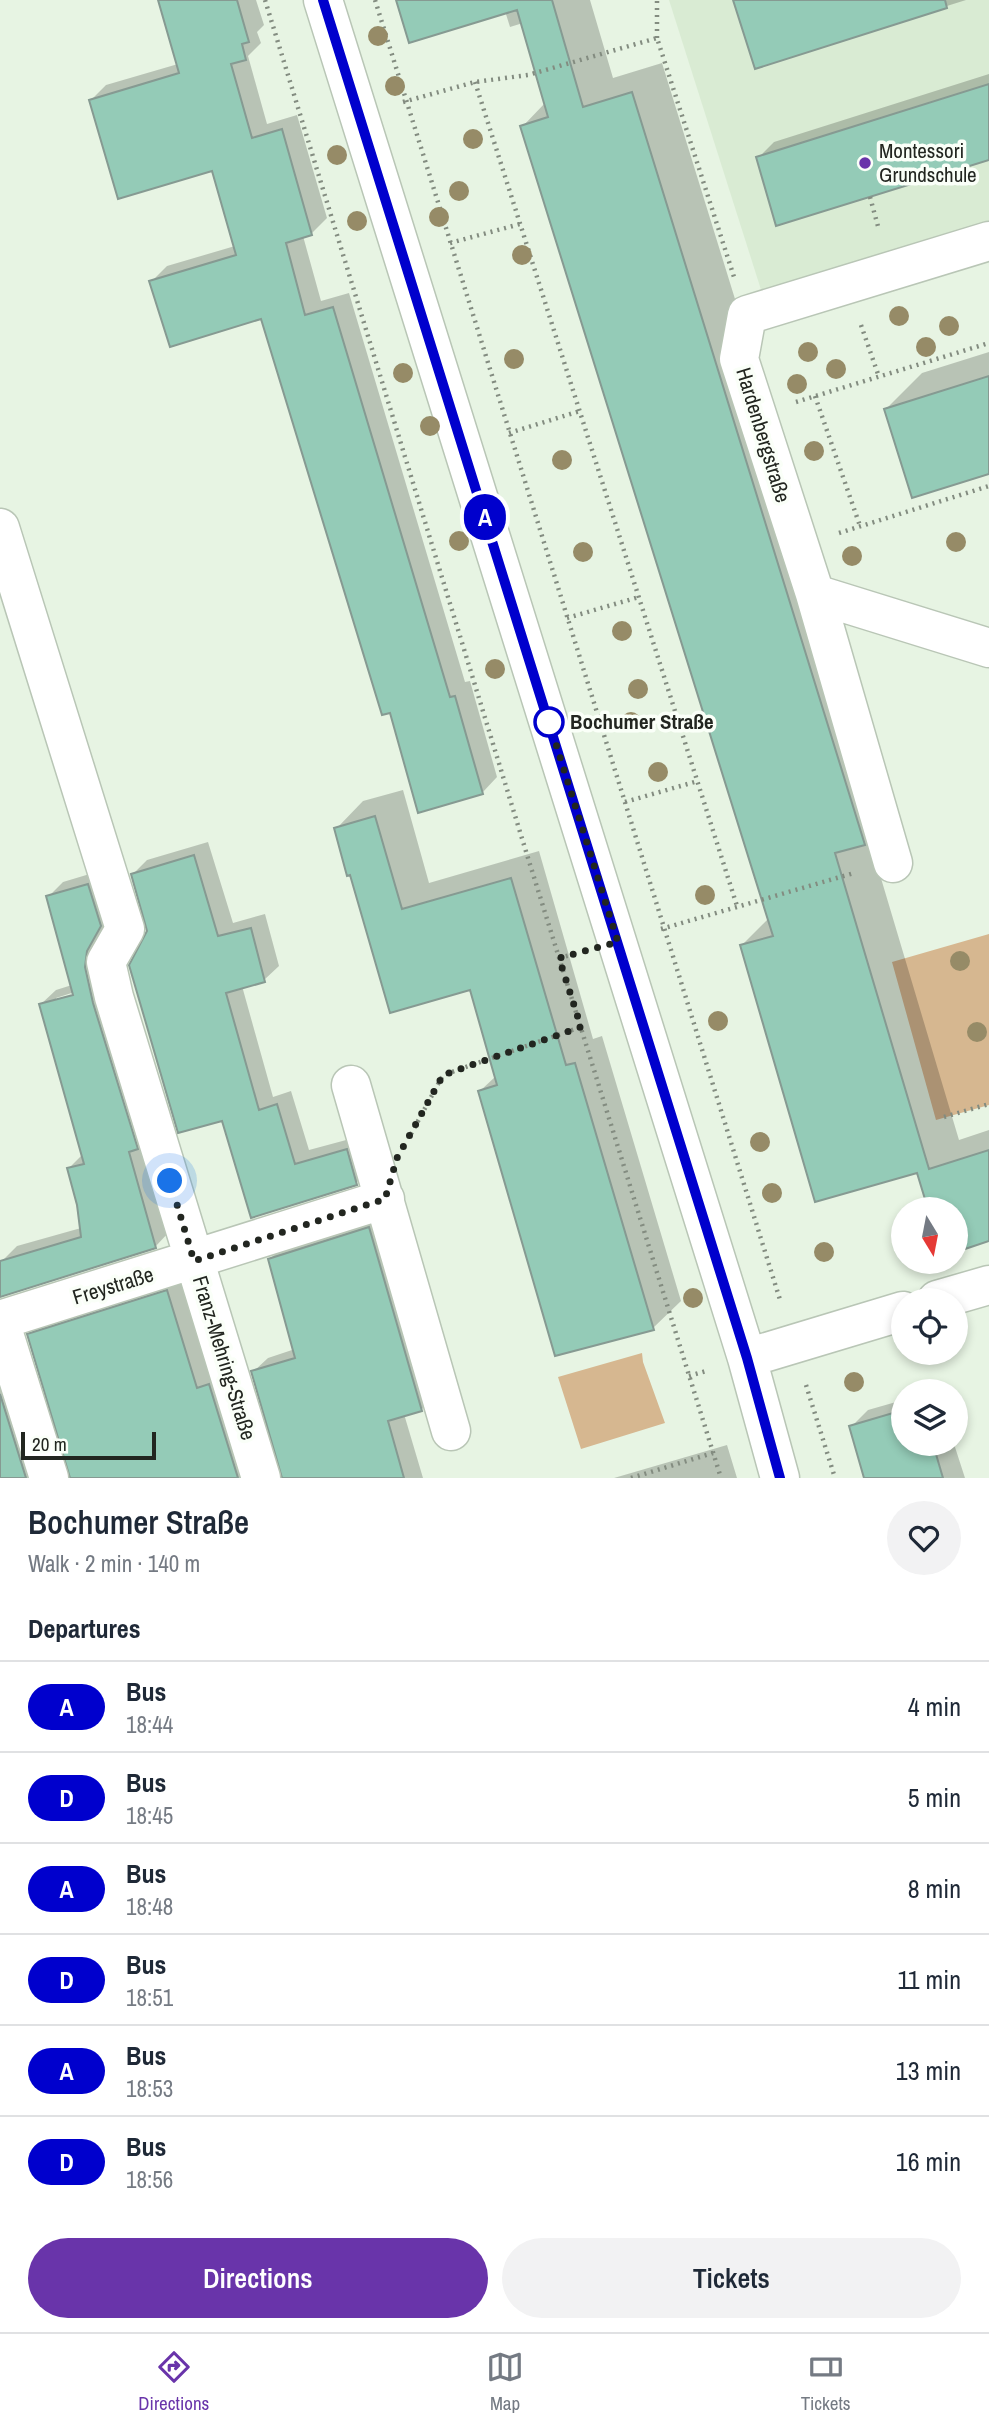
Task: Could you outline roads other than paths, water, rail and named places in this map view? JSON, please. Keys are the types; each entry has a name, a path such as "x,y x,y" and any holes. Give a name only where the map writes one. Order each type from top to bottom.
{"street":[{"path":"323,0 747,1358 780,1478"},
{"name":"Hardenbergstraße","path":"893,863 815,594 739,359 747,315 989,241"},
{"name":"Franz-Mehring-Straße","path":"0,528 125,929 106,962 114,997 261,1478"},
{"path":"815,594 989,648"},
{"path":"351,1085 451,1431"},
{"name":"Freystraße","path":"0,1321 385,1199"},
{"path":"968,1291 989,1285"},
{"path":"747,1358 891,1314"},
{"path":"0,1321 49,1478"}],"place":[{"name":"Montessori Grundschule","path":"865,163"},
{"name":"Bochumer Straße","path":"549,722"}]}
